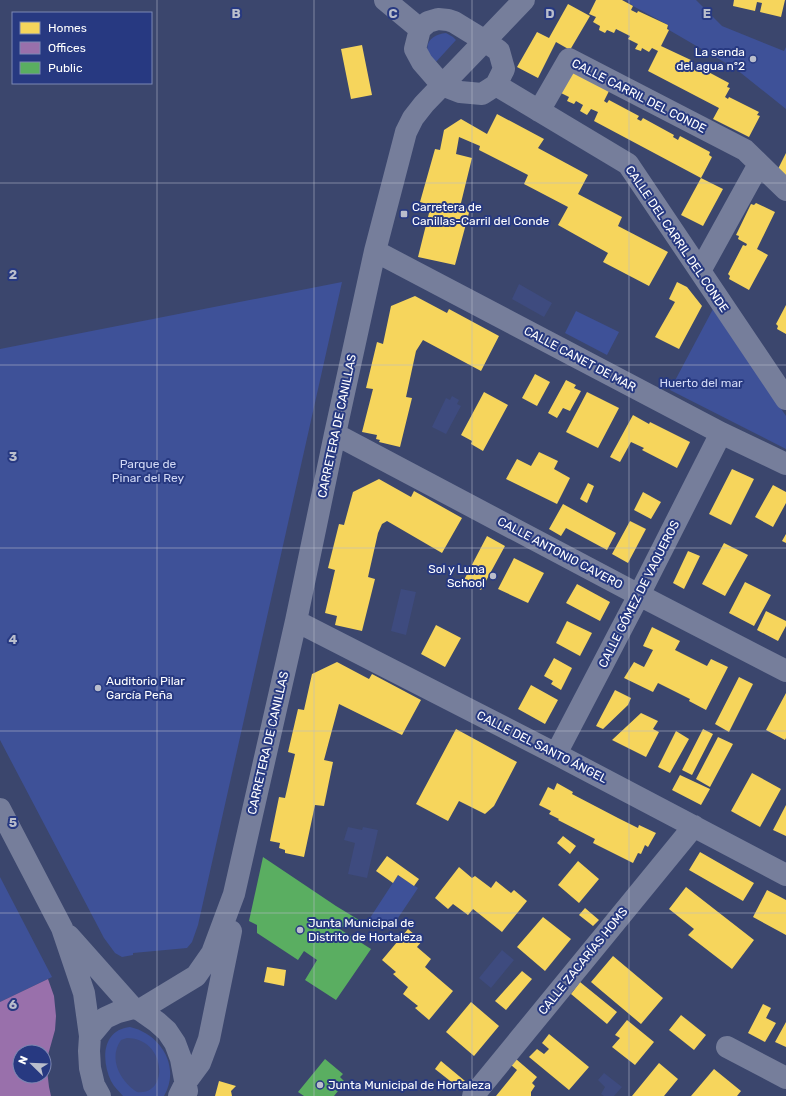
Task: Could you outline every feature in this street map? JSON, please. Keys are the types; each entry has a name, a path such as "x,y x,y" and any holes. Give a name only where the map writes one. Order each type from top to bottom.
{"street":[{"path":"385,0 420,29"},
{"name":"CARRETERA DE CANILLAS","path":"90,1036 105,1018 118,1012 137,1009 196,976 212,953 234,894 296,621 335,434 376,251 406,132 413,118 442,85 524,0"},
{"path":"438,19 448,20 485,41 499,51 504,69 496,85 482,94 460,92 442,85 422,62 416,49 420,29 428,22 438,19"},
{"name":"CALLE CARRIL DEL CONDE","path":"539,111 569,59 745,150 786,190"},
{"name":"CALLE DEL CARRIL DEL CONDE","path":"496,85 628,164 786,399"},
{"path":"700,271 759,164"},
{"name":"CALLE CANET DE MAR","path":"376,251 721,433 786,464"},
{"name":"CALLE GÓMEZ DE VAQUEROS","path":"556,754 721,433"},
{"name":"CALLE ANTONIO CAVERO","path":"335,434 786,671"},
{"name":"CALLE DEL SANTO ÁNGEL","path":"296,621 556,754 786,875"},
{"path":"0,809 62,928 84,993 90,1036 90,1068 94,1085 100,1096"},
{"name":"CALLE ZACARÍAS HOMS","path":"472,1096 694,826"},
{"name":"CARRETERA DE CANILLAS","path":"184,1091 200,1063 209,1039 231,931 234,894"},
{"path":"62,928 137,1009 157,1022 167,1032 175,1043 181,1059 184,1091"},
{"path":"727,1047 786,1078"}],"green space":[{"path":"626,0 696,0 722,26 784,51 786,47 786,109 736,69 669,30 668,25 633,6"},
{"path":"446,33 456,40 435,63 429,55 427,46 434,37"},
{"name":"Parque de Pinar del Rey","path":"342,282 198,925 192,942 187,948 133,953 133,955 122,957 115,953 104,938 0,740 0,349"},
{"name":"Huerto del mar","path":"713,309 786,416 786,449 670,390"},
{"path":"576,311 619,332 607,355 565,333"},
{"path":"398,875 418,888 390,930 370,918"},
{"path":"0,877 52,977 0,1002"},
{"path":"130,1027 151,1037 159,1044 165,1053 169,1063 170,1074 169,1085 164,1096 123,1096 111,1081 106,1064 106,1047 114,1034 121,1029"}],"shaded area":[{"path":"519,284 552,303 544,317 512,299"},
{"path":"452,396 459,400 457,404 461,406 446,434 432,427 446,398 450,400"},
{"path":"401,589 416,592 406,635 391,631"},
{"path":"348,827 362,830 363,827 378,830 367,878 348,874 355,843 344,840"},
{"path":"502,950 514,960 491,988 479,978"},
{"path":"127,1038 140,1040 150,1047 156,1056 159,1066 159,1077 155,1085 148,1091 137,1092 134,1090 125,1081 117,1068 117,1048 121,1040"},
{"path":"604,1073 622,1087 614,1096 604,1096 601,1094 605,1087 598,1080"}],"building: Homes":[{"path":"596,0 622,0 633,6 631,10 637,13 638,11 668,25 667,29 669,30 661,46 693,61 690,67 697,71 699,67 729,83 727,87 730,88 725,97 728,99 729,97 759,112 757,115 760,116 749,137 713,119 719,108 648,71 658,51 652,48 649,52 642,48 641,51 635,49 638,44 628,39 630,36 616,29 614,33 607,30 605,33 599,30 600,26 593,22 596,17 589,14"},
{"path":"734,0 785,0 781,17 760,12 762,3 757,2 755,11 733,6"},
{"path":"568,4 590,16 570,50 556,42 538,78 517,67 537,32 549,38"},
{"path":"362,45 372,95 351,99 341,49"},
{"path":"573,72 610,89 604,101 607,103 609,100 639,116 637,119 641,121 643,118 674,135 673,137 678,140 680,136 710,152 709,155 712,157 701,178 594,121 598,112 591,109 587,115 580,111 583,105 576,101 574,104 567,101 569,97 561,93"},
{"path":"497,114 544,139 538,148 588,175 578,194 622,217 618,226 668,252 649,286 603,262 608,253 558,225 568,207 524,184 528,175 479,150 480,146 459,137 456,154 472,158 460,207 470,209 455,265 418,257 431,205 420,202 435,149 440,150 444,130 461,119 487,134"},
{"path":"786,153 786,176 777,171"},
{"path":"701,178 723,189 703,226 681,215"},
{"path":"756,203 775,212 757,249 768,255 749,290 729,279 730,276 728,274 743,245 746,246 747,244 738,239 739,236 736,235 751,204 754,205"},
{"path":"677,282 687,287 702,306 679,349 655,337 675,302 669,299"},
{"path":"415,296 447,313 449,309 499,336 481,371 423,340 416,351 406,397 412,398 400,447 379,442 380,440 376,439 377,435 362,432 373,389 366,388 377,342 383,344 391,306"},
{"path":"786,305 786,334 777,329 778,326 776,324"},
{"path":"535,374 550,382 537,406 522,398"},
{"path":"566,380 576,385 574,388 581,391 570,411 563,408 557,418 548,413"},
{"path":"484,392 508,405 483,451 471,444 472,441 461,435"},
{"path":"587,392 619,408 598,448 566,432"},
{"path":"633,415 649,424 650,422 690,442 677,468 642,450 644,448 631,442 620,462 610,457"},
{"path":"539,452 558,461 554,469 570,478 557,504 506,479 517,459 531,466"},
{"path":"732,469 754,479 731,525 709,514"},
{"path":"379,479 411,497 414,491 462,518 442,553 387,521 382,524 378,533 368,577 375,579 362,631 335,625 337,616 325,613 335,570 328,568 339,524 344,525 353,492"},
{"path":"588,483 594,486 587,503 580,499"},
{"path":"773,485 786,492 786,503 773,527 755,517"},
{"path":"643,492 661,502 651,519 634,510"},
{"path":"563,504 616,533 607,550 566,528 561,536 549,529"},
{"path":"630,521 646,529 628,563 612,554"},
{"path":"786,534 786,543 782,541"},
{"path":"487,536 505,546 481,590 464,580"},
{"path":"724,543 748,555 725,596 702,584"},
{"path":"688,551 700,556 684,589 673,583"},
{"path":"514,558 544,573 528,603 498,589"},
{"path":"745,582 771,595 754,626 729,613"},
{"path":"577,584 610,602 600,621 566,603"},
{"path":"766,611 786,621 786,626 778,641 757,630"},
{"path":"567,621 592,633 580,656 556,643"},
{"path":"436,625 461,638 445,667 421,654"},
{"path":"652,627 680,641 675,650 707,666 711,659 728,667 706,710 689,701 690,699 658,683 653,692 624,678 634,662 644,667 653,650 643,646"},
{"path":"554,658 572,668 561,690 551,684 553,681 544,676"},
{"path":"337,662 369,679 372,674 421,700 402,735 339,704 324,760 333,762 324,806 315,805 304,857 285,853 285,850 279,848 280,843 270,841 279,797 285,798 295,754 288,752 298,709 304,710 312,674"},
{"path":"739,677 753,684 729,732 715,724"},
{"path":"531,685 558,700 545,724 518,709"},
{"path":"615,690 631,698 628,705 603,729 596,726"},
{"path":"786,693 786,738 785,740 766,730"},
{"path":"641,713 658,721 653,729 659,732 646,757 612,740"},
{"path":"456,729 517,762 494,806 485,814 459,801 448,821 416,804"},
{"path":"703,729 713,734 692,775 682,770"},
{"path":"676,731 689,739 670,773 658,767"},
{"path":"718,737 733,744 710,787 696,779"},
{"path":"752,773 781,789 760,827 731,811"},
{"path":"680,775 710,789 701,805 672,790"},
{"path":"557,783 573,792 572,794 618,818 638,828 639,825 656,833 648,847 645,845 641,854 638,853 633,863 593,843 595,839 549,814 551,811 539,805 548,787 554,790"},
{"path":"786,805 786,836 773,830"},
{"path":"563,836 576,846 570,854 557,843"},
{"path":"700,852 754,883 743,901 689,870"},
{"path":"387,856 419,879 414,886 398,875 393,883 376,871"},
{"path":"578,861 599,879 579,903 558,885"},
{"path":"459,867 472,878 475,876 491,888 496,881 511,893 514,890 527,901 502,932 473,909 468,915 453,904 448,909 435,898"},
{"path":"686,887 754,940 732,969 688,935 694,929 669,909"},
{"path":"767,890 786,900 786,935 753,917"},
{"path":"585,908 599,920 593,926 579,915"},
{"path":"543,917 571,939 545,971 517,947"},
{"path":"408,929 422,941 417,947 431,959 425,967 453,991 429,1020 415,1008 418,1006 403,994 408,987 393,974 396,972 382,960"},
{"path":"613,956 663,998 641,1024 591,982"},
{"path":"267,967 286,970 284,986 264,982"},
{"path":"522,971 532,979 506,1010 495,1001"},
{"path":"580,982 617,1012 607,1024 571,994"},
{"path":"471,1002 499,1026 474,1056 446,1032"},
{"path":"763,1004 771,1008 766,1018 776,1023 765,1042 748,1033"},
{"path":"681,1015 706,1035 694,1050 669,1030"},
{"path":"627,1020 654,1042 635,1065 612,1047 620,1038 615,1035"},
{"path":"786,1022 786,1047 775,1042"},
{"path":"549,1034 589,1067 569,1090 529,1057 537,1049 544,1054 549,1049 542,1043"},
{"path":"516,1059 537,1077 532,1083 535,1086 531,1092 531,1096 496,1096 517,1070 511,1065"},
{"path":"441,1061 465,1081 459,1088 435,1069"},
{"path":"659,1063 678,1079 664,1096 632,1096"},
{"path":"714,1069 741,1091 737,1096 691,1096"},
{"path":"219,1081 236,1086 231,1091 232,1096 215,1096"}],"building: Offices":[{"path":"48,979 54,996 56,1016 55,1030 51,1044 12,1044 12,1084 49,1084 51,1096 0,1096 0,1002"}],"building: Public":[{"name":"Junta Municipal de Distrito de Hortaleza","path":"263,857 359,920 351,925 338,928 371,949 336,1000 305,980 317,960 304,951 298,960 257,933 257,925 249,921"},
{"path":"325,1059 343,1074 340,1077 345,1082 334,1096 304,1096 298,1092"}],"place":[{"name":"La senda del agua nº2","path":"753,59"},
{"name":"Carretera de Canillas-Carril del Conde","path":"404,214"},
{"name":"Sol y Luna School","path":"493,576"},
{"name":"Auditorio Pilar García Peña","path":"98,688"},
{"name":"Junta Municipal de Distrito de Hortaleza","path":"300,930"},
{"name":"Junta Municipal de Hortaleza","path":"320,1085"}]}
